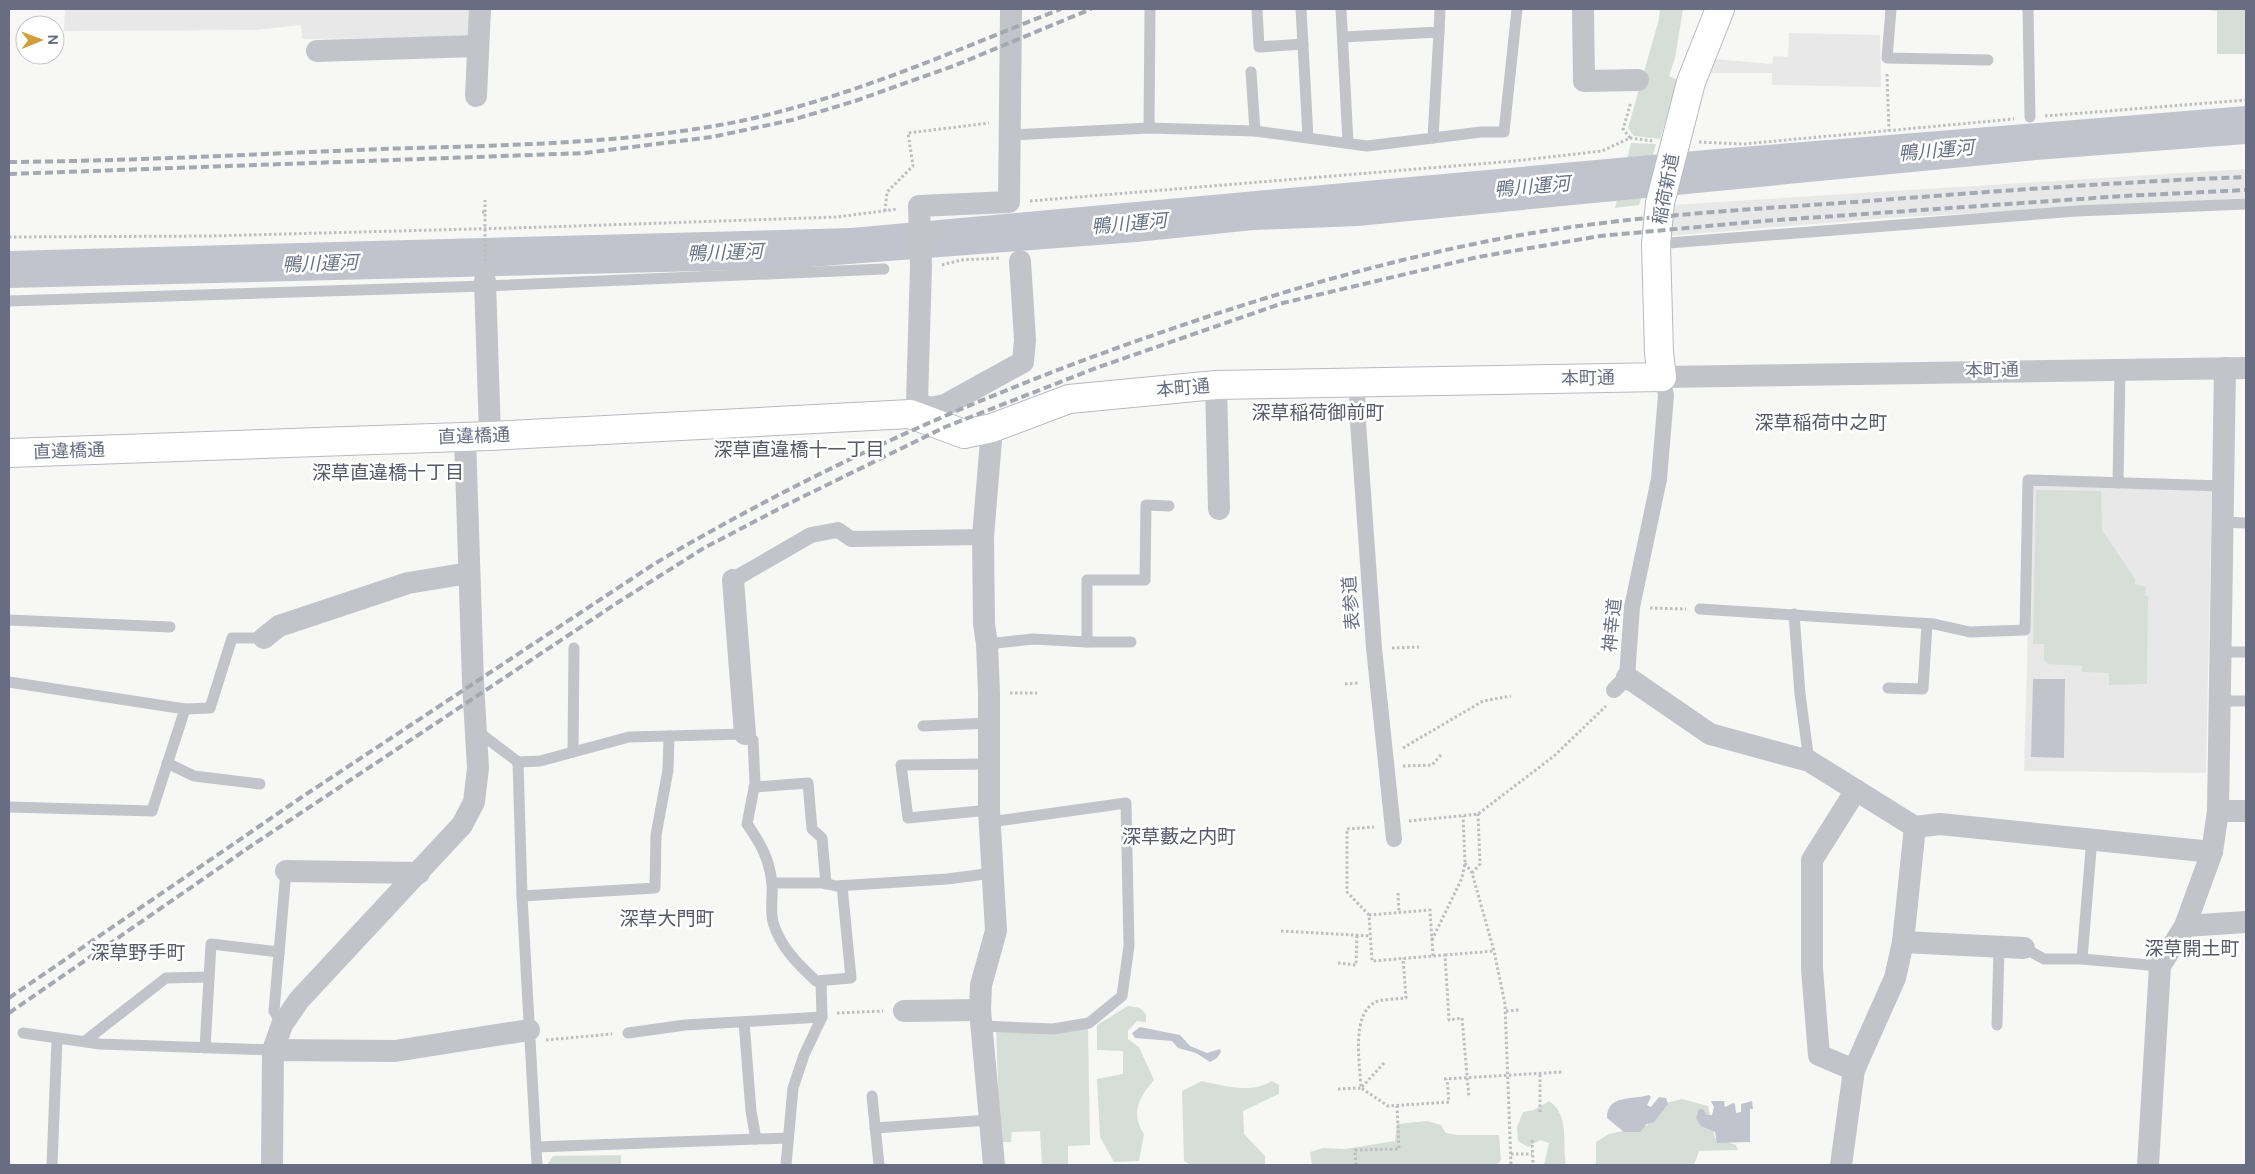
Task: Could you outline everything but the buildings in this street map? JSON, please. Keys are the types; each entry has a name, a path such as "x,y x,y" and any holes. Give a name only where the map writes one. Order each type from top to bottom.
{"main road":[{"name":"稲荷新道","path":"1662,376 1659,354 1656,244 1660,203 1691,82 1720,9"},
{"name":"本町通","path":"937,424 964,434 992,428 1069,399 1216,385 1662,376"},
{"name":"直違橋通","path":"9,453 478,436 913,408 937,424"}],"street":[{"path":"476,96 480,9"},
{"path":"1011,9 1009,202 919,210 921,267 913,408 945,405 1023,362 1025,340 1020,261"},
{"path":"1583,9 1584,81 1638,80"},
{"path":"317,51 478,46"},
{"path":"272,1165 273,1050 282,1025 299,1000 462,825 474,802 478,768 469,573 485,284"},
{"path":"2148,1165 2160,966 2185,926 2212,852 2218,811 2224,486 2236,368"},
{"name":"本町通","path":"1662,376 2236,368"},
{"name":"神幸道","path":"1620,684 1632,607 1659,479 1666,395 1662,376"},
{"name":"表参道","path":"1358,381 1357,408 1374,648 1393,829"},
{"path":"1216,385 1219,509"},
{"path":"992,428 983,537 984,624 988,644 990,723 989,816 996,931 981,985 981,1018 994,1165"},
{"path":"745,734 733,580 811,535 838,530 851,539 983,537"},
{"path":"264,638 279,626 408,582 469,573"},
{"path":"1620,684 1710,734 1808,761 1914,827 1940,824 2092,838 2212,852"},
{"path":"1854,1070 1819,1055 1812,968 1812,860 1856,790"},
{"path":"2218,811 2246,811"},
{"path":"1841,1165 1854,1070 1895,978 1903,942 1914,827"},
{"path":"286,871 419,873"},
{"path":"2185,926 2246,922"},
{"path":"1903,942 2024,948"},
{"path":"897,1011 981,1018"},
{"path":"273,1050 395,1052 529,1035"}],"lane":[{"path":"1149,128 1150,9"},
{"path":"1257,9 1260,48 1303,44"},
{"path":"1301,9 1308,137"},
{"path":"1341,9 1348,143"},
{"path":"1433,138 1440,9"},
{"path":"1010,128 1149,128 1255,131 1367,146 1481,132 1504,132 1517,9"},
{"path":"1891,9 1887,58 1988,60"},
{"path":"2028,9 2030,117"},
{"path":"1343,37 1439,32"},
{"path":"1252,72 1255,131"},
{"path":"1656,244 2077,211 2246,204"},
{"path":"9,301 884,269"},
{"path":"2118,483 2120,369"},
{"path":"1700,609 1927,624 1970,632 2025,630 2028,480 2224,486"},
{"path":"1087,642 1087,580 1145,580 1146,505 1169,506"},
{"path":"2223,522 2246,523"},
{"path":"1794,614 1800,694 1808,761"},
{"path":"9,620 170,627"},
{"path":"1888,688 1923,689 1927,624"},
{"path":"9,682 185,709 210,708 232,638 264,638"},
{"path":"988,644 1033,639 1131,642"},
{"path":"573,752 574,648"},
{"path":"2221,652 2246,652"},
{"path":"2220,701 2246,701"},
{"path":"9,807 152,811 185,709"},
{"path":"924,726 990,723"},
{"path":"477,731 518,762 540,761 629,737 745,734 753,740 754,787 747,824 766,851 772,883 773,921 781,942 796,963 816,981 851,978 842,886"},
{"path":"522,896 655,888 656,835 668,770 669,736"},
{"path":"518,762 522,896 537,1165"},
{"path":"167,763 194,776 260,784"},
{"path":"981,1018 1053,1029 1089,1023 1122,996 1129,946 1126,803 989,816 908,818 901,765 989,764"},
{"path":"754,787 808,783 812,828 822,838 826,884"},
{"path":"2082,959 2092,838"},
{"path":"282,1025 274,1011 286,871"},
{"path":"772,883 842,886 947,879 993,873"},
{"path":"205,1048 211,944 279,952"},
{"path":"1997,1025 1999,947"},
{"path":"2024,948 2044,959 2082,959 2160,966"},
{"path":"85,1041 166,978 209,976"},
{"path":"786,1165 793,1088 804,1055 822,1017 821,981"},
{"path":"628,1033 685,1025 822,1017"},
{"path":"744,1022 751,1111 756,1139"},
{"path":"23,1033 100,1044 273,1050"},
{"path":"52,1165 57,1039"},
{"path":"872,1096 879,1165"},
{"path":"875,1128 990,1120"},
{"path":"536,1147 788,1138"}],"path":[{"path":"1887,58 1889,131"},
{"path":"1630,138 1624,129 1638,80"},
{"path":"1009,202 1067,199 1602,152 1630,138 1660,143 1743,144 2030,117 2246,100"},
{"path":"885,211 887,192 913,166 908,133 1010,128"},
{"path":"485,200 485,284"},
{"path":"9,237 210,236 485,228 837,217 885,211 919,210"},
{"path":"921,267 970,260 1003,258 1020,261"},
{"path":"1632,607 1700,609"},
{"path":"1374,648 1419,647"},
{"path":"1345,684 1360,683"},
{"path":"1494,951 1372,961 1369,915 1347,892 1347,829 1393,829 1478,814 1554,756 1604,709 1620,684"},
{"path":"989,693 1037,693"},
{"path":"1385,765 1408,743 1462,712 1483,701 1511,696"},
{"path":"1385,765 1432,765 1441,755"},
{"path":"1472,873 1480,864 1478,814"},
{"path":"1432,940 1462,878 1465,863 1463,816"},
{"path":"1465,863 1472,873 1494,951 1506,1011 1511,1165"},
{"path":"1398,893 1399,912"},
{"path":"1369,915 1430,910 1433,956"},
{"path":"1280,931 1371,936"},
{"path":"1338,964 1356,965 1356,935"},
{"path":"1446,955 1450,1020 1462,1018 1470,1098"},
{"path":"1361,1088 1359,1031 1363,1012 1377,1002 1406,998 1403,958"},
{"path":"1506,1011 1519,1010"},
{"path":"822,1017 832,1014 897,1011"},
{"path":"529,1035 628,1033"},
{"path":"1361,1088 1384,1063"},
{"path":"1338,1088 1361,1088 1388,1106 1398,1106 1449,1102 1446,1079 1562,1072"},
{"path":"1540,1073 1540,1112"},
{"path":"1356,1165 1355,1150 1399,1149 1398,1106"},
{"path":"1532,1140 1533,1165"},
{"path":"1510,1154 1533,1154"}],"shaded area":[{"path":"65,9 470,9 468,37 302,39 301,25 253,30 65,31"},
{"path":"1660,9 1683,9 1675,58 1669,76 1678,80 1660,139 1634,136 1628,128 1659,19"},
{"path":"2202,9 2246,9 2246,54 2217,54 2217,11"},
{"path":"1789,33 1880,35 1881,87 1772,85 1772,73 1710,73 1715,59 1772,64 1773,56 1788,57"},
{"path":"1631,143 1656,144 1639,205 1615,208"},
{"path":"2246,169 2246,198 1887,218 1668,236 1672,205"},
{"path":"2032,486 2212,489 2206,773 2024,771"},
{"path":"2036,490 2101,491 2102,530 2135,579 2135,584 2146,587 2145,596 2148,596 2147,684 2109,685 2109,673 2082,672 2082,666 2048,664 2044,659 2044,644 2033,644"},
{"path":"1128,1006 1140,1008 1146,1014 1146,1022 1137,1021 1128,1031 1128,1039 1139,1047 1154,1080 1144,1093 1138,1106 1138,1119 1144,1134 1139,1161 1114,1162 1100,1137 1097,1079 1123,1074 1123,1051 1097,1050 1097,1025"},
{"path":"996,1024 1088,1029 1090,1145 1068,1146 1068,1165 1042,1165 1040,1131 1012,1132 1011,1142 1000,1142"},
{"path":"1202,1081 1237,1088 1255,1087 1272,1081 1279,1085 1279,1094 1243,1111 1244,1134 1265,1156 1265,1165 1191,1165 1184,1161 1182,1091"},
{"path":"1682,1099 1708,1106 1715,1138 1736,1145 1738,1150 1699,1151 1694,1165 1593,1165 1596,1163 1596,1142 1609,1134 1647,1126 1658,1105"},
{"path":"1549,1101 1556,1107 1563,1122 1566,1165 1544,1165 1549,1143 1540,1140 1528,1147 1518,1141 1517,1127 1523,1112 1534,1110"},
{"path":"1427,1121 1441,1125 1446,1133 1457,1135 1499,1135 1501,1160 1497,1165 1312,1165 1310,1152 1323,1148 1345,1149 1395,1141 1397,1124"},
{"path":"621,1155 621,1165 547,1165 553,1156"}],"water":[{"name":"鴨川運河","path":"2246,106 2246,144 2036,160 1358,226 1254,230 1137,242 784,269 9,288 9,251 851,228 1717,149"},
{"path":"2033,679 2065,679 2064,758 2031,757"},
{"path":"1140,1027 1180,1035 1190,1046 1207,1053 1220,1049 1221,1052 1217,1058 1210,1062 1196,1053 1178,1048 1172,1041 1135,1038 1132,1033"},
{"path":"1649,1095 1651,1097 1647,1105 1651,1107 1659,1097 1666,1098 1668,1104 1654,1122 1647,1124 1640,1132 1624,1132 1607,1118 1608,1110 1616,1101"},
{"path":"1711,1101 1724,1101 1725,1107 1733,1103 1735,1104 1736,1113 1741,1112 1741,1104 1752,1101 1753,1109 1750,1109 1750,1142 1717,1143 1715,1132 1701,1126 1696,1118 1699,1109 1703,1109 1707,1115 1712,1115 1714,1107"}],"railway":[{"path":"9,162 148,159 517,145 652,135 696,129 782,111 863,86 1061,9"},
{"path":"9,174 585,153 712,137 792,120 855,101 956,65 1091,9"},
{"path":"9,998 299,799 654,564 780,494 845,462 975,403 1109,351 1219,313 1344,275 1472,244 1557,229 1599,223 1727,211 2050,188 2246,177"},
{"path":"9,1013 251,846 620,601 704,548 790,503 945,427 1096,368 1283,303 1478,257 1600,236 1763,221 2123,196 2246,190"}],"district":[{"name":"深草稲荷御前町","path":"1318,412"},
{"name":"深草稲荷中之町","path":"1821,422"},
{"name":"深草直違橋十一丁目","path":"799,449"},
{"name":"深草直違橋十丁目","path":"388,472"},
{"name":"深草藪之内町","path":"1179,836"},
{"name":"深草大門町","path":"667,918"},
{"name":"深草開土町","path":"2192,948"},
{"name":"深草野手町","path":"138,952"}]}
